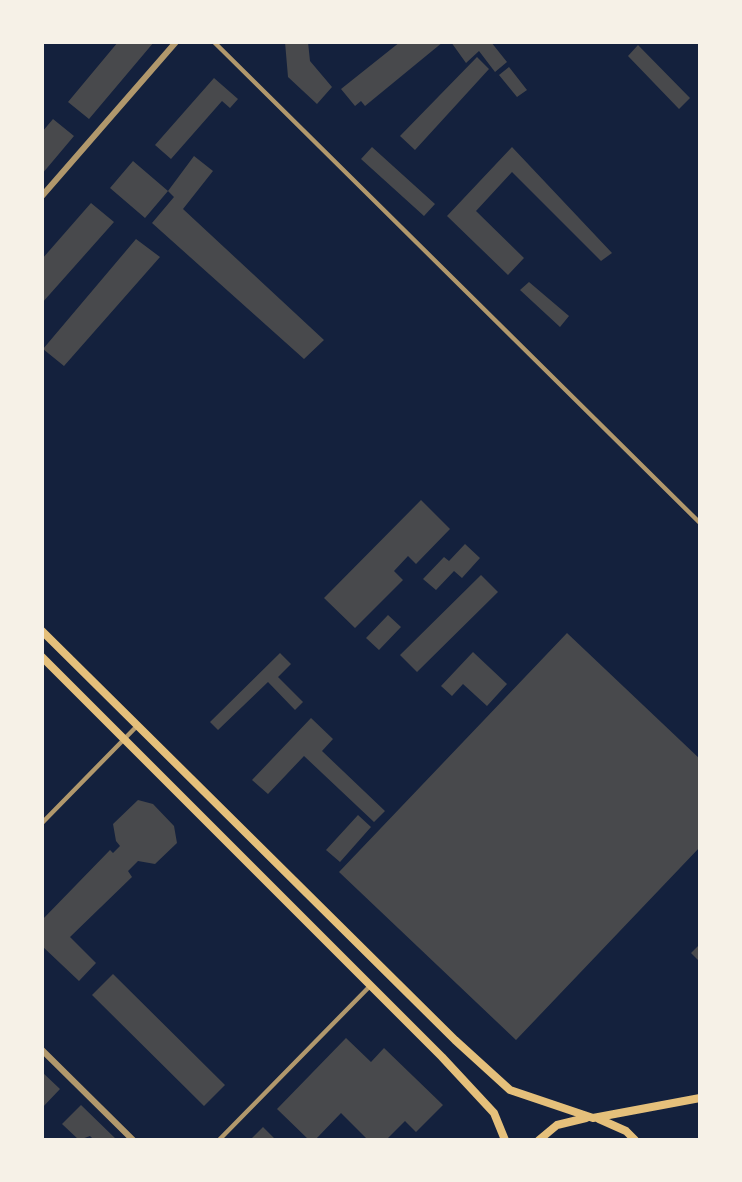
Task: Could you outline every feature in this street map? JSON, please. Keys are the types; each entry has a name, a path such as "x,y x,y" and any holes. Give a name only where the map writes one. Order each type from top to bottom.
{"main road":[{"path":"42,631 455,1040 510,1090 610,1122 635,1140"},
{"path":"42,657 442,1057 494,1113 505,1140"},
{"path":"539,1140 557,1125 574,1119 593,1118 700,1098"}],"street":[{"path":"42,195 176,42"},
{"path":"214,42 700,523"},
{"path":"42,823 137,726"},
{"path":"219,1140 372,985"},
{"path":"42,1050 133,1140"}],"building":[{"path":"118,42 154,42 89,119 68,102"},
{"path":"285,42 308,42 310,61 332,87 317,104 288,77"},
{"path":"400,42 443,42 365,106 361,101 355,106 341,89"},
{"path":"451,42 491,42 507,62 495,72 479,51 466,63"},
{"path":"638,45 690,98 679,109 628,56"},
{"path":"477,57 489,69 415,150 400,136"},
{"path":"509,67 527,90 517,97 499,75"},
{"path":"214,78 238,99 230,108 222,101 171,159 155,145"},
{"path":"53,119 74,136 42,174 42,132"},
{"path":"372,147 435,204 424,216 361,159"},
{"path":"512,147 612,253 601,261 512,172 476,211 524,258 508,275 447,216"},
{"path":"194,156 213,171 183,209 324,340 304,359 152,223 174,197 168,191"},
{"path":"133,161 168,191 145,218 110,188"},
{"path":"91,203 114,222 42,303 42,259"},
{"path":"136,239 160,257 64,366 43,349"},
{"path":"529,282 569,316 560,327 520,290"},
{"path":"421,500 450,529 416,564 408,556 394,571 403,580 355,628 324,598"},
{"path":"465,544 480,558 462,578 454,571 436,590 423,579 444,557 449,561"},
{"path":"481,575 498,592 417,672 400,655"},
{"path":"388,615 401,627 379,650 366,638"},
{"path":"567,633 700,759 700,847 516,1040 339,872"},
{"path":"473,652 507,684 487,706 463,684 452,696 441,686"},
{"path":"280,653 291,664 278,677 303,702 295,710 268,682 218,730 210,722"},
{"path":"311,718 333,739 322,751 385,811 374,822 304,756 268,794 252,780"},
{"path":"138,800 153,804 174,826 177,843 155,864 138,861 128,871 132,877 70,937 96,963 79,981 42,946 42,920 110,850 113,853 120,846 116,841 113,824"},
{"path":"358,815 371,827 340,862 326,850"},
{"path":"700,944 700,962 691,953"},
{"path":"113,974 225,1085 204,1106 92,995"},
{"path":"346,1038 371,1062 384,1048 443,1105 416,1132 405,1121 386,1140 368,1140 341,1113 315,1140 309,1140 277,1109"},
{"path":"42,1072 60,1089 42,1108"},
{"path":"81,1105 117,1140 94,1140 90,1136 79,1140 62,1124"},
{"path":"263,1127 276,1140 250,1140"}]}
